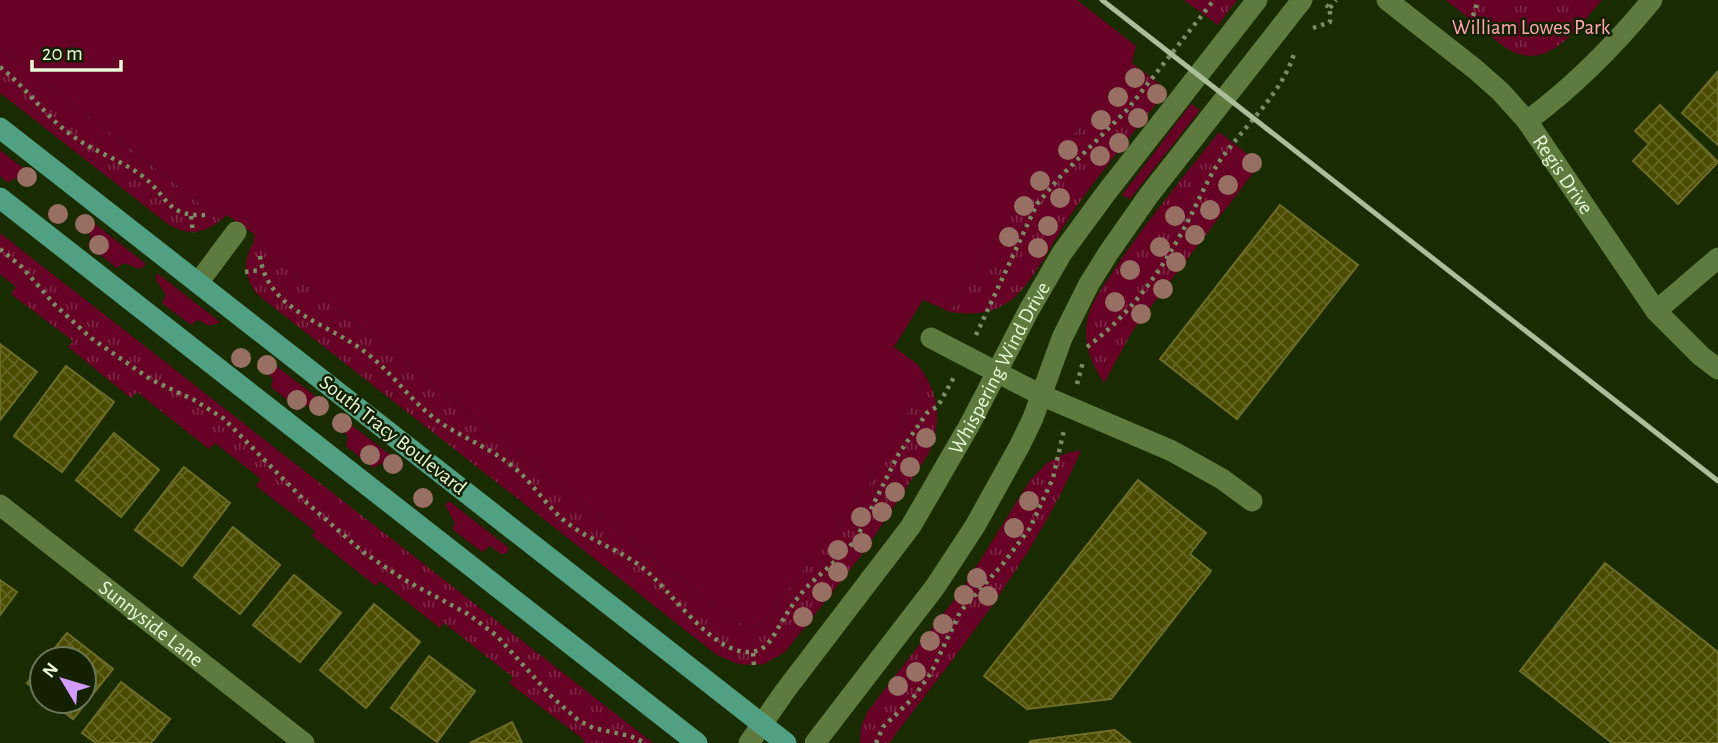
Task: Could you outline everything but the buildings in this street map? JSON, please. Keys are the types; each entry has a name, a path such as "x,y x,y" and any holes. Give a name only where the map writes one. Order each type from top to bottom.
{"main road":[{"name":"South Tracy Boulevard","path":"0,128 786,743"},
{"path":"0,198 697,743"}],"street":[{"name":"Whispering Wind Drive","path":"749,743 911,526 1062,253 1105,193 1257,0"},
{"name":"Whispering Wind Drive","path":"815,743 958,553 1007,471 1033,418 1075,310 1109,252 1149,195 1302,0"},
{"name":"Regis Drive","path":"1387,0 1483,77 1527,121 1656,311 1701,356 1718,369"},
{"path":"1527,121 1590,70 1652,0"},
{"path":"198,283 236,232"},
{"path":"1656,311 1718,258"},
{"path":"931,338 996,374 1172,451 1222,479 1252,501"},
{"name":"Sunnyside Lane","path":"0,505 304,743"}],"path":[{"path":"988,312 1037,204 1060,177 1121,117 1214,0"},
{"path":"1330,8 1336,0"},
{"path":"1473,16 1478,0"},
{"path":"1304,34 1311,28 1329,22 1330,15"},
{"path":"1070,408 1087,347 1125,314 1151,282 1178,241 1219,162 1289,71 1296,49"},
{"path":"0,67 22,84 50,117 72,135 142,176 175,211 191,216 206,215"},
{"path":"191,216 193,233"},
{"path":"0,249 22,267 55,305 91,338 150,379 201,403 223,418 307,503 363,552 403,579 468,614 498,636 552,697 578,720 593,728 630,736 646,743"},
{"path":"260,257 266,282 303,316 369,354 390,372 418,405 441,424 511,465 566,521 589,538 624,555 643,568 711,635 733,649 753,653 767,645 787,612 806,589 856,539 898,454 927,413 938,405 964,357"},
{"path":"245,272 262,270"},
{"path":"876,743 883,727 922,687 968,600 1007,559 1030,528 1053,478 1058,462 1056,458"},
{"path":"753,653 754,665"}],"green space":[{"path":"0,0 1077,0 1136,46 1132,63 1032,186 950,312 923,300 894,347 917,364 925,375 907,415 867,488 763,623 747,627 730,618 253,243 255,235 227,215 221,220 0,47"},
{"path":"1184,0 1237,0 1218,25"},
{"name":"William Lowes Park","path":"1446,0 1602,0 1559,46 1547,53 1533,56 1519,54 1503,46"},
{"path":"0,47 221,220 195,232 168,224 0,93"},
{"path":"1132,63 1167,90 1083,197 1027,283 1011,300 990,311 950,312 1032,186"},
{"path":"1191,104 1200,110 1130,199 1122,195"},
{"path":"1219,132 1260,164 1133,330 1104,383 1087,346 1086,330 1091,308 1139,235"},
{"path":"0,150 37,179 27,184 14,178 8,183 0,176"},
{"path":"85,216 146,264 140,269 124,263 117,268 88,245 91,241 90,234 81,223"},
{"path":"0,233 653,743 584,743 583,739 509,683 513,677 444,623 440,628 380,581 376,586 312,536 315,531 256,486 261,479 215,443 209,449 137,392 131,398 68,347 73,341 11,294 16,287 0,274"},
{"path":"253,243 730,618 747,627 763,623 867,488 907,415 925,375 936,404 937,423 933,442 929,453 864,552 785,652 764,664 738,664 717,655 258,295 246,270 247,257"},
{"path":"157,273 220,322 210,326 198,320 191,325 162,303 166,295 156,280"},
{"path":"262,355 327,405 320,410 306,405 300,410 271,387 273,379 261,366"},
{"path":"340,416 403,465 400,469 391,470 381,463 374,468 346,446 348,437 337,423"},
{"path":"1081,450 1042,528 994,602 942,674 889,743 860,743 861,727 868,711 961,591 1031,479 1047,463 1064,454"},
{"path":"449,501 509,548 506,554 501,554 490,546 482,552 452,529 455,523 445,505"}],"railway":[{"path":"1102,0 1718,481"}]}
